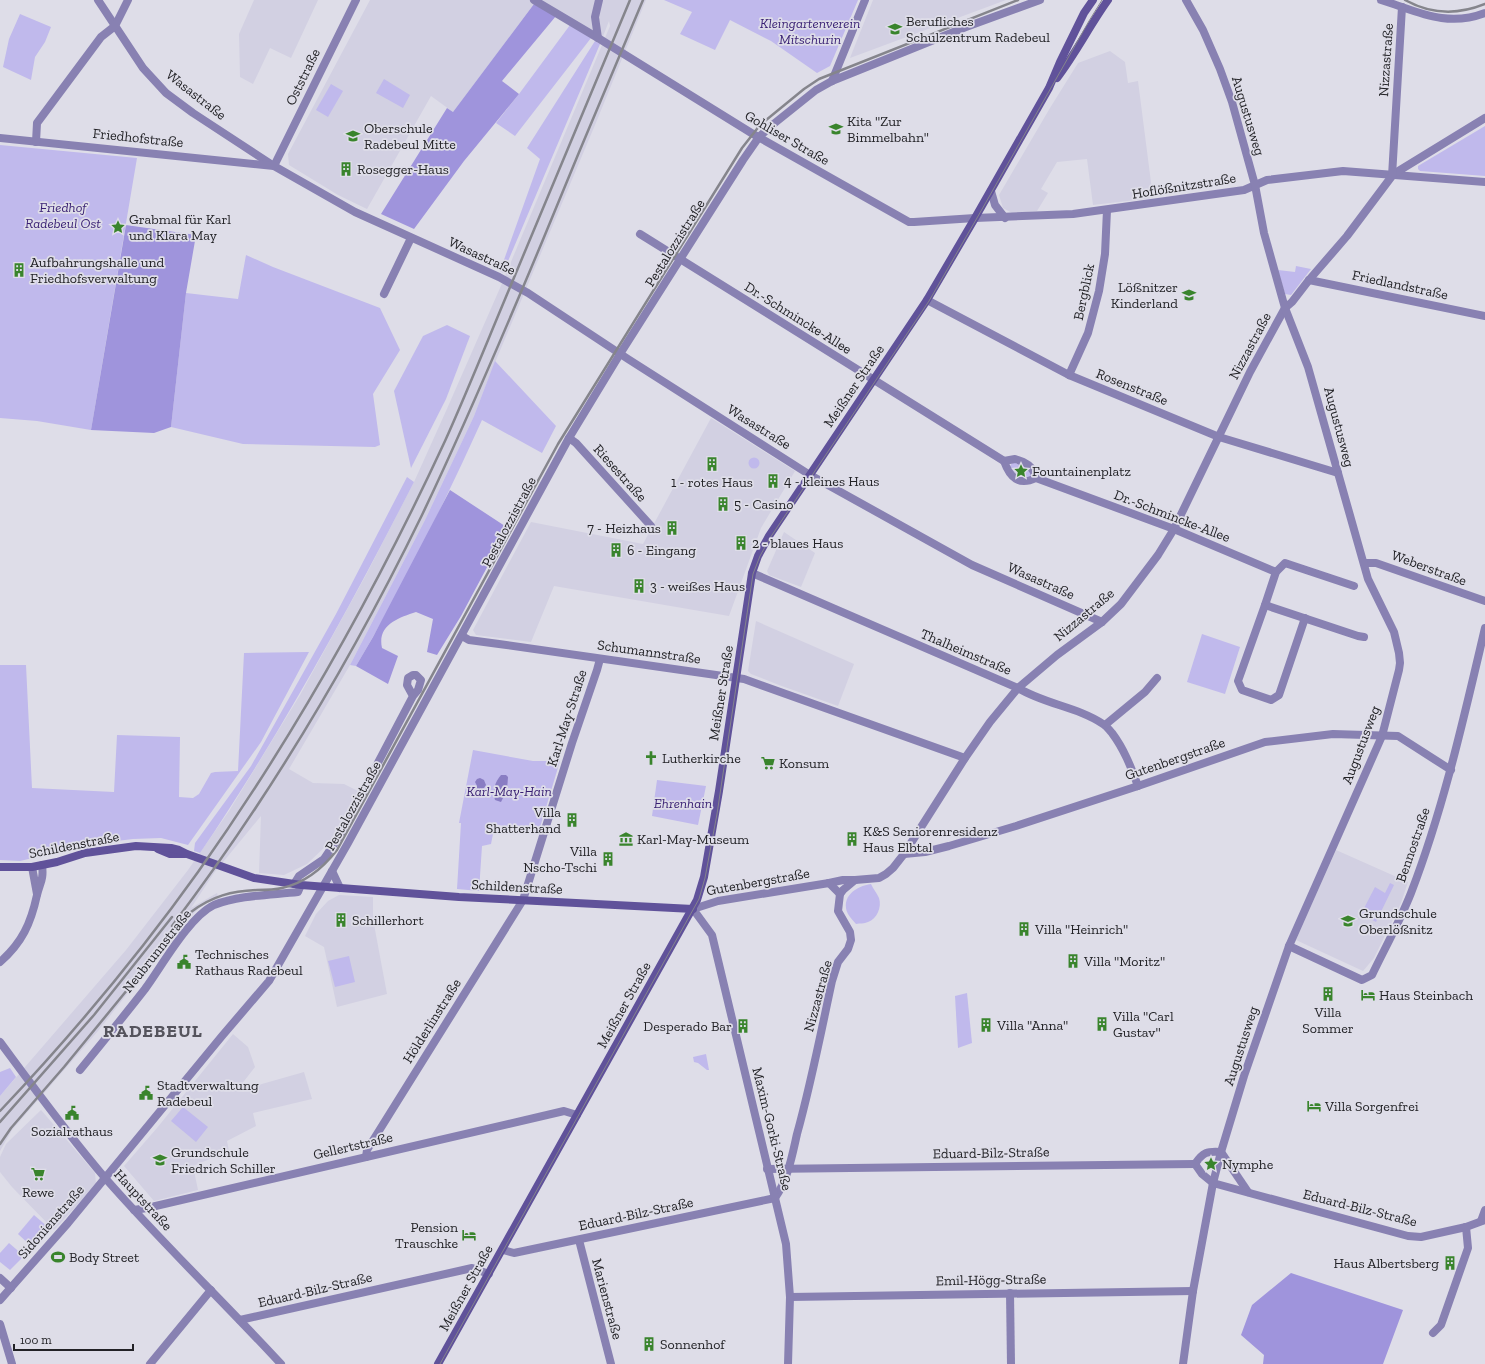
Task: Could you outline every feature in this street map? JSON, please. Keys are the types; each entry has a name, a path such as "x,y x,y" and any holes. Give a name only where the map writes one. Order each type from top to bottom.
{"main road":[{"name":"Meißner Straße","path":"438,1364 693,908 704,877 720,786 752,573 763,548 927,300 1049,88 1084,13 1093,0"},
{"name":"Meißner Straße","path":"1049,88 1067,65 1093,20 1108,0"},
{"name":"Schildenstraße","path":"0,867 32,867 56,862 85,853 136,846 171,848 254,878 298,885 459,897 693,908"}],"street":[{"name":"Wasastraße","path":"98,0 143,68 166,93 193,113 274,166 355,212 500,277 528,293 620,354 810,475 972,565 1102,622"},
{"path":"36,142 37,123 101,37 115,26 128,0"},
{"name":"Oststraße","path":"274,166 356,0"},
{"name":"Gohliser Straße","path":"534,0 759,137 908,222 975,218"},
{"path":"598,38 595,17 599,0"},
{"path":"832,81 865,0"},
{"name":"Pestalozzistraße","path":"105,1178 178,1088 269,981 332,871 462,636 569,438 742,160 759,137 802,100 832,81 966,26 1040,0"},
{"name":"Augustusweg","path":"1183,1364 1193,1291 1214,1183 1221,1152 1244,1076 1289,946 1382,736 1400,663 1394,632 1368,579 1308,367 1285,308 1264,233 1255,185 1232,102 1203,30 1186,0"},
{"path":"1380,0 1427,16 1452,19 1485,13"},
{"name":"Nizzastraße","path":"855,880 879,878 894,868 965,758 990,722 1018,688 1057,655 1102,622 1121,604 1158,554 1174,529 1250,372 1285,308 1292,302 1347,236 1392,176 1402,7"},
{"path":"1392,176 1485,118"},
{"name":"Friedhofstraße","path":"0,138 274,166"},
{"name":"Hoflößnitzstraße","path":"975,218 1005,218 1073,214 1107,210 1244,190 1267,180 1343,171 1392,176 1485,182"},
{"path":"991,191 995,206 1005,218"},
{"name":"Bergblick","path":"1069,375 1088,333 1099,290 1105,254 1107,210"},
{"name":"Dr.-Schmincke-Allee","path":"640,234 1004,461 1008,473 1016,479 1025,482 1036,478 1174,529 1276,572"},
{"path":"384,294 411,238"},
{"name":"Friedlandstraße","path":"1309,280 1485,316"},
{"name":"Rosenstraße","path":"927,300 1069,375 1219,437 1338,473"},
{"name":"Riesestraße","path":"569,438 576,443 651,526"},
{"path":"1004,461 1015,459 1025,462 1032,467 1036,478"},
{"name":"Weberstraße","path":"1364,563 1376,562 1485,601"},
{"path":"1305,618 1279,695 1271,700 1242,690 1238,681 1276,572 1285,563 1354,586"},
{"name":"Thalheimstraße","path":"752,573 1018,688 1030,695 1087,716 1105,725 1120,744 1138,786"},
{"path":"1265,606 1364,637"},
{"name":"Bennostraße","path":"1289,946 1362,980 1372,975 1410,894 1436,820 1451,770 1485,628"},
{"name":"Schumannstraße","path":"462,636 469,640 736,677 965,758"},
{"name":"Karl-May-Straße","path":"523,900 600,659"},
{"path":"1105,725 1145,692 1157,678"},
{"name":"Neubrunnstraße","path":"80,1070 145,989 188,929 199,917 214,906 246,898 298,892 298,876 324,859 340,835 413,696"},
{"name":"Gutenbergstraße","path":"904,854 925,852 950,846 1138,786 1265,742 1333,734 1398,736 1451,770"},
{"path":"0,962 16,945 30,923 37,894 42,884 42,865"},
{"path":"32,867 37,894"},
{"path":"332,871 340,888"},
{"name":"Gutenbergstraße","path":"693,908 718,901 843,880 855,880"},
{"path":"840,894 855,880"},
{"name":"Gutenbergstraße","path":"829,883 840,894"},
{"name":"Nizzastraße","path":"775,1198 780,1190 788,1168 806,1100 832,981 838,962 848,949 850,940 850,932 838,911 840,894"},
{"name":"Hölderlinstraße","path":"366,1157 367,1150 523,900"},
{"name":"Maxim-Gorki-Straße","path":"693,908 712,935 786,1244 790,1297 788,1364"},
{"name":"Hauptstraße","path":"0,1042 46,1106 105,1178 281,1364"},
{"name":"Gellertstraße","path":"134,1210 564,1111 578,1115"},
{"path":"1214,1183 1202,1174 1194,1164 1200,1156 1208,1151 1221,1152 1248,1192"},
{"name":"Eduard-Bilz-Straße","path":"767,1168 1194,1164"},
{"name":"Sidonienstraße","path":"0,1300 105,1178"},
{"name":"Eduard-Bilz-Straße","path":"1214,1183 1408,1236 1421,1237 1466,1227 1483,1221"},
{"name":"Eduard-Bilz-Straße","path":"502,1250 514,1253 775,1198"},
{"path":"1483,1221 1485,1210"},
{"path":"1433,1333 1441,1325 1468,1248 1466,1227"},
{"name":"Marienstraße","path":"579,1240 611,1364"},
{"name":"Eduard-Bilz-Straße","path":"240,1320 472,1268 488,1274"},
{"path":"0,1278 11,1288"},
{"path":"150,1364 211,1290"},
{"name":"Emil-Högg-Straße","path":"790,1297 1193,1291"},
{"path":"1010,1293 1012,1364"},
{"path":"0,1324 12,1364"}],"shaded area":[{"path":"254,0 318,0 291,58 270,48 253,84 240,77 239,34"},
{"path":"370,0 646,0 474,416 425,520 350,665 289,769 313,783 344,784 358,791 329,843 307,864 284,875 259,873 261,816 214,873 191,908 217,893 219,899 206,903 179,928 98,1031 12,1130 0,1151 0,1096 126,950 188,870 229,811 300,695 366,575 414,482 446,411 500,288 610,26 609,21 600,44 534,4 453,112 431,96 367,209 338,195 289,165 288,154"},
{"name":"Berufliches Schulzentrum Radebeul","path":"873,0 1006,0 850,58"},
{"path":"534,4 556,16 502,81 519,94 464,161 414,229 381,214 447,108 453,112"},
{"path":"1110,51 1125,62 1128,83 1138,81 1153,198 1093,205 1087,159 1057,162 1041,189 1048,193 1037,211 1012,213 1003,208 999,195 1078,63"},
{"path":"126,225 196,235 186,293 171,427 154,433 91,430"},
{"path":"711,418 795,471 761,528 729,616 554,586 531,642 476,635 473,630 531,522 643,544"},
{"path":"450,490 508,528 461,616 437,655 427,652 433,619 416,612 396,620 386,628 381,640 382,648 398,656 388,684 356,666 373,637"},
{"path":"784,532 815,553 801,587 769,575 767,571"},
{"path":"756,621 854,664 838,706 779,685 751,674 748,671"},
{"path":"501,775 506,775 508,777 507,790 501,802 495,800 494,790"},
{"path":"480,778 484,780 486,785 482,791 477,793 474,792 474,789 477,786 475,782"},
{"name":"Grundschule Oberlößnitz","path":"1336,850 1408,882 1401,903 1374,958 1363,971 1296,940"},
{"path":"339,895 373,897 373,919 387,994 337,1007 324,947 305,936 316,914 328,901"},
{"path":"233,1034 248,1047 255,1067 241,1085 244,1089 304,1072 312,1099 253,1113 256,1126 227,1141 229,1151 193,1166 198,1190 154,1201 124,1166 157,1128"},
{"path":"41,1110 95,1173 96,1185 54,1230 12,1187 0,1172 0,1157 6,1144"},
{"path":"1291,1273 1403,1310 1383,1364 1263,1364 1264,1355 1241,1335 1252,1305"}],"green space":[{"name":"Kleingartenverein Mitschurin","path":"664,0 858,0 830,66 817,73 771,41 730,20 715,50 680,34 692,12"},
{"path":"20,14 51,27 45,42 35,57 31,80 3,67 9,39"},
{"path":"570,25 591,38 515,136 496,123"},
{"path":"595,41 600,44 503,273 500,271 540,159 527,148"},
{"path":"384,79 410,95 403,108 376,93"},
{"path":"331,84 343,91 328,117 316,110"},
{"path":"1485,126 1485,176 1420,171 1418,169 1418,166"},
{"name":"Friedhof Radebeul Ost","path":"0,145 137,158 91,430 37,421 0,418"},
{"path":"246,255 273,267 380,308 400,350 373,394 380,445 375,447 243,444 171,427 186,293 238,299"},
{"path":"1296,266 1311,269 1291,295 1285,294 1278,270 1295,272"},
{"path":"447,325 470,336 446,399 411,468 394,391 423,336"},
{"path":"495,361 556,426 542,453 482,420 407,576 356,666 350,665 425,520 474,416"},
{"path":"752,458 756,458 758,459 758,467 752,468 749,465 749,461"},
{"path":"1012,463 1019,463 1024,466 1029,470 1032,476 1019,476 1010,466"},
{"path":"407,477 414,482 313,671 258,763 200,853 194,851 195,843 251,766 336,614"},
{"path":"1202,634 1240,647 1225,694 1187,682"},
{"path":"309,652 261,742 188,845 161,838 133,839 92,844 20,861 0,860 0,665 26,665 32,788 114,792 117,735 180,737 179,797 193,798 199,794 211,773 238,771 244,653"},
{"name":"Karl-May-Hain","path":"473,750 533,761 560,761 538,834 495,824 491,844 482,846 479,891 457,889 461,823 459,823"},
{"name":"Ehrenhain","path":"657,780 706,786 698,825 652,816"},
{"path":"1390,883 1394,885 1376,922 1361,914 1375,887 1385,893"},
{"path":"871,884 880,901 878,912 871,920 865,923 856,924 848,914 846,902 851,893 855,890"},
{"path":"349,956 355,982 335,987 328,961"},
{"path":"967,993 972,1043 958,1048 955,996"},
{"path":"706,1054 709,1070 694,1062 693,1057"},
{"path":"10,1068 16,1077 0,1096 0,1072"},
{"path":"183,1107 208,1127 196,1142 171,1121"},
{"path":"34,1215 49,1228 32,1247 18,1234"},
{"path":"9,1243 24,1256 10,1270 0,1262 0,1253"}],"tram line":[{"path":"440,1364 699,899 705,878 717,814 753,574 760,556 770,538 929,301 1102,0"}],"railway":[{"path":"0,1111 78,1025 128,965 198,872 233,821 300,716 362,608 445,441 630,0"},
{"path":"172,926 208,877 275,778 338,675 395,569 454,447 484,379 643,0"},
{"path":"0,1144 11,1128 64,1067 191,912 222,895 257,890 279,889 290,886 306,879 320,869 337,850 558,444 742,148 760,125 804,89 819,79 1018,0"},
{"path":"1405,0 1424,8 1444,11 1465,10 1485,4"},
{"path":"0,1122 94,1015 172,917"}],"place":[{"name":"Berufliches Schulzentrum Radebeul","path":"895,29"},
{"name":"Kita \"Zur Bimmelbahn\"","path":"836,129"},
{"name":"Oberschule Radebeul Mitte","path":"353,136"},
{"name":"Rosegger-Haus","path":"346,169"},
{"name":"Grabmal für Karl und Klara May","path":"118,227"},
{"name":"Aufbahrungshalle und Friedhofsverwaltung","path":"19,270"},
{"name":"Lößnitzer Kinderland","path":"1189,295"},
{"name":"1 - rotes Haus","path":"712,464"},
{"name":"Fountainenplatz","path":"1021,471"},
{"name":"4 - kleines Haus","path":"773,481"},
{"name":"5 - Casino","path":"723,504"},
{"name":"7 - Heizhaus","path":"672,528"},
{"name":"2 - blaues Haus","path":"741,543"},
{"name":"6 - Eingang","path":"616,550"},
{"name":"3 - weißes Haus","path":"639,586"},
{"name":"Lutherkirche","path":"651,758"},
{"name":"Konsum","path":"768,763"},
{"name":"Villa Shatterhand","path":"572,820"},
{"name":"Karl-May-Museum","path":"626,839"},
{"name":"K&S Seniorenresidenz Haus Elbtal","path":"852,839"},
{"name":"Villa Nscho-Tschi","path":"608,859"},
{"name":"Schillerhort","path":"341,920"},
{"name":"Grundschule Oberlößnitz","path":"1348,921"},
{"name":"Villa \"Heinrich\"","path":"1024,929"},
{"name":"Villa \"Moritz\"","path":"1073,961"},
{"name":"Technisches Rathaus Radebeul","path":"184,962"},
{"name":"Villa Sommer","path":"1328,994"},
{"name":"Haus Steinbach","path":"1368,995"},
{"name":"Villa \"Carl Gustav\"","path":"1102,1024"},
{"name":"Villa \"Anna\"","path":"986,1025"},
{"name":"Desperado Bar","path":"743,1026"},
{"name":"Stadtverwaltung Radebeul","path":"146,1093"},
{"name":"Villa Sorgenfrei","path":"1314,1106"},
{"name":"Sozialrathaus","path":"72,1113"},
{"name":"Grundschule Friedrich Schiller","path":"160,1160"},
{"name":"Nymphe","path":"1211,1164"},
{"name":"Rewe","path":"38,1174"},
{"name":"Pension Trauschke","path":"469,1235"},
{"name":"Body Street","path":"58,1257"},
{"name":"Haus Albertsberg","path":"1450,1263"},
{"name":"Sonnenhof","path":"649,1344"}],"district":[{"name":"RADEBEUL","path":"153,1031"}]}
